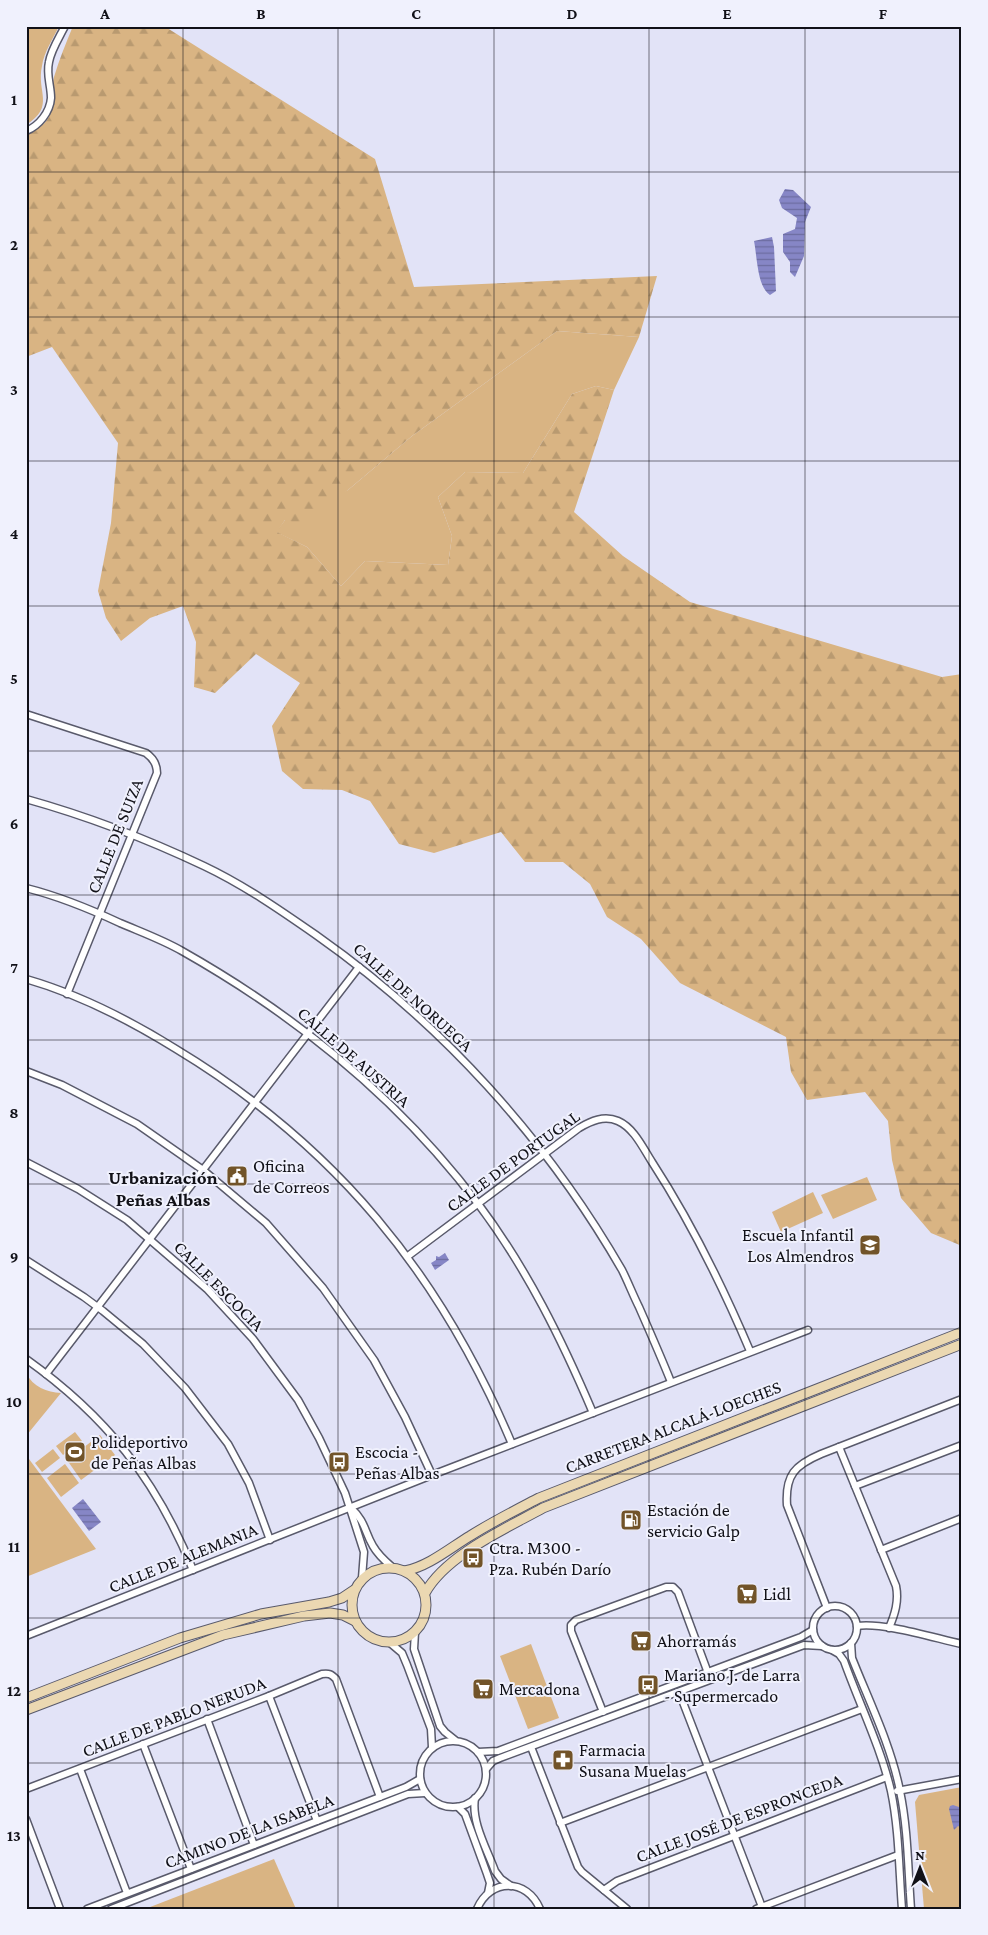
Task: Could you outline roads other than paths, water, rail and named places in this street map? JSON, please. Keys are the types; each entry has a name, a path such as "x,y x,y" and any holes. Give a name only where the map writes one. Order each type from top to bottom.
{"main road":[{"name":"CARRETERA ALCALÁ-LOECHES","path":"405,1571 414,1569 431,1560 472,1534 539,1498 962,1332"},
{"name":"CARRETERA ALCALÁ-LOECHES","path":"425,1593 437,1575 480,1542 543,1508 962,1344"},
{"path":"392,1567 405,1571 414,1576 425,1593 427,1603 426,1614 415,1632 399,1641 378,1641 361,1630 355,1621 352,1611 354,1590 362,1578 381,1568 392,1567"},
{"path":"26,1698 188,1635 261,1614 329,1602 342,1598 354,1590"},
{"path":"26,1710 223,1635 263,1624 321,1614 343,1615 355,1621"}],"street":[{"path":"26,131 42,120 50,104 51,98 47,75 49,61 65,26"},
{"name":"CALLE DE SUIZA","path":"26,714 146,753 152,757 157,767 157,773 67,994"},
{"name":"CALLE DE NORUEGA","path":"26,799 90,819 132,835 204,866 247,890 286,914 359,967 432,1028 493,1091 545,1154 591,1219 623,1272 671,1382"},
{"name":"CALLE DE AUSTRIA","path":"26,888 100,914 181,950 308,1032 380,1094 425,1142 478,1205 506,1243 548,1314 593,1413"},
{"path":"46,1374 359,967"},
{"path":"26,979 67,994 130,1022 161,1039 255,1102 298,1137 336,1173 408,1256 428,1285 474,1363 512,1444"},
{"path":"26,1070 62,1085 137,1124 203,1170 266,1223 323,1288 374,1360 405,1417 432,1475"},
{"name":"CALLE DE PORTUGAL","path":"408,1256 579,1128 595,1120 611,1119 620,1122 633,1133 688,1220 750,1351"},
{"name":"CALLE ESCOCIA","path":"26,1162 94,1199 127,1220 213,1295 253,1339 298,1400 319,1438 351,1508 364,1552 362,1578"},
{"path":"26,1260 56,1278 97,1307 149,1350 185,1388 228,1444 249,1483 270,1540"},
{"path":"351,1508 808,1330"},
{"path":"26,1359 83,1404 126,1450 162,1504 180,1537 193,1570"},
{"path":"827,1608 787,1505 786,1491 788,1480 796,1468 806,1460 962,1399"},
{"path":"855,1486 962,1445"},
{"path":"839,1446 897,1592 896,1612 889,1628"},
{"name":"CALLE ESCOCIA","path":"351,1508 360,1517 374,1548 392,1567"},
{"name":"CALLE DE ALEMANIA","path":"26,1636 351,1508"},
{"path":"881,1550 962,1518"},
{"path":"602,1712 571,1631 571,1625 576,1620 666,1586 673,1586 678,1592 708,1673"},
{"path":"822,1646 815,1637 813,1630 814,1620 820,1612 827,1608 838,1606 846,1609 854,1616 857,1626 856,1637 848,1646 832,1650"},
{"path":"857,1626 889,1628 962,1644"},
{"path":"478,1752 498,1751 802,1637 813,1630"},
{"path":"415,1632 414,1649 440,1726 455,1740"},
{"path":"389,1642 402,1653 407,1665 431,1729 432,1748"},
{"path":"851,1643 852,1658 891,1754 900,1790 905,1824 911,1909"},
{"path":"486,1769 493,1761 804,1645 822,1646 839,1654 844,1661 887,1777 891,1792 902,1909"},
{"name":"CALLE DE PABLO NERUDA","path":"26,1789 322,1674 332,1675 336,1680 380,1797"},
{"path":"679,1692 735,1836 759,1908 898,1855"},
{"path":"269,1696 317,1821"},
{"path":"560,1822 862,1709"},
{"path":"207,1719 254,1845"},
{"path":"455,1740 464,1742 478,1752 486,1769 484,1785 475,1798 467,1804 458,1806 440,1804 425,1793 420,1779 422,1762 432,1748 439,1743 455,1740"},
{"path":"143,1744 191,1869"},
{"path":"531,1747 578,1867 627,1909"},
{"path":"80,1769 128,1893"},
{"name":"CALLE JOSÉ DE ESPRONCEDA","path":"604,1890 617,1881 887,1777"},
{"path":"891,1792 962,1778"},
{"name":"CAMINO DE LA ISABELA","path":"87,1909 406,1787 420,1779"},
{"name":"CAMINO DE LA ISABELA","path":"111,1909 408,1794 425,1793"},
{"path":"475,1798 475,1818 495,1871 501,1879 511,1886"},
{"path":"458,1806 465,1814 487,1874 490,1883 488,1893"},
{"path":"26,1818 60,1909"},
{"path":"477,1909 480,1901 495,1888 511,1886 529,1892 536,1899 540,1909"}],"water":[{"path":"785,189 793,190 811,207 805,222 804,256 795,277 790,272 790,262 783,252 783,234 795,229 797,218 782,208 779,200"},
{"path":"772,237 776,291 770,295 762,285 754,241"},
{"path":"445,1253 449,1260 435,1270 431,1263 436,1260 436,1256 439,1257"},
{"path":"83,1499 101,1522 89,1531 72,1508"},
{"path":"953,1805 962,1808 962,1828 958,1826 954,1830 949,1809"}],"place":[{"name":"Oficina de Correos","path":"237,1176"},
{"name":"Escuela Infantil Los Almendros","path":"870,1245"},
{"name":"Polideportivo de Peñas Albas","path":"75,1452"},
{"name":"Escocia - Peñas Albas","path":"339,1462"},
{"name":"Estación de servicio Galp","path":"631,1520"},
{"name":"Ctra. M300 - Pza. Rubén Darío","path":"473,1558"},
{"name":"Lidl","path":"747,1594"},
{"name":"Ahorramás","path":"641,1641"},
{"name":"Mariano J. de Larra - Supermercado","path":"648,1685"},
{"name":"Mercadona","path":"483,1689"},
{"name":"Farmacia Susana Muelas","path":"563,1760"}],"district":[{"name":"Urbanización Peñas Albas","path":"163,1188"}]}
